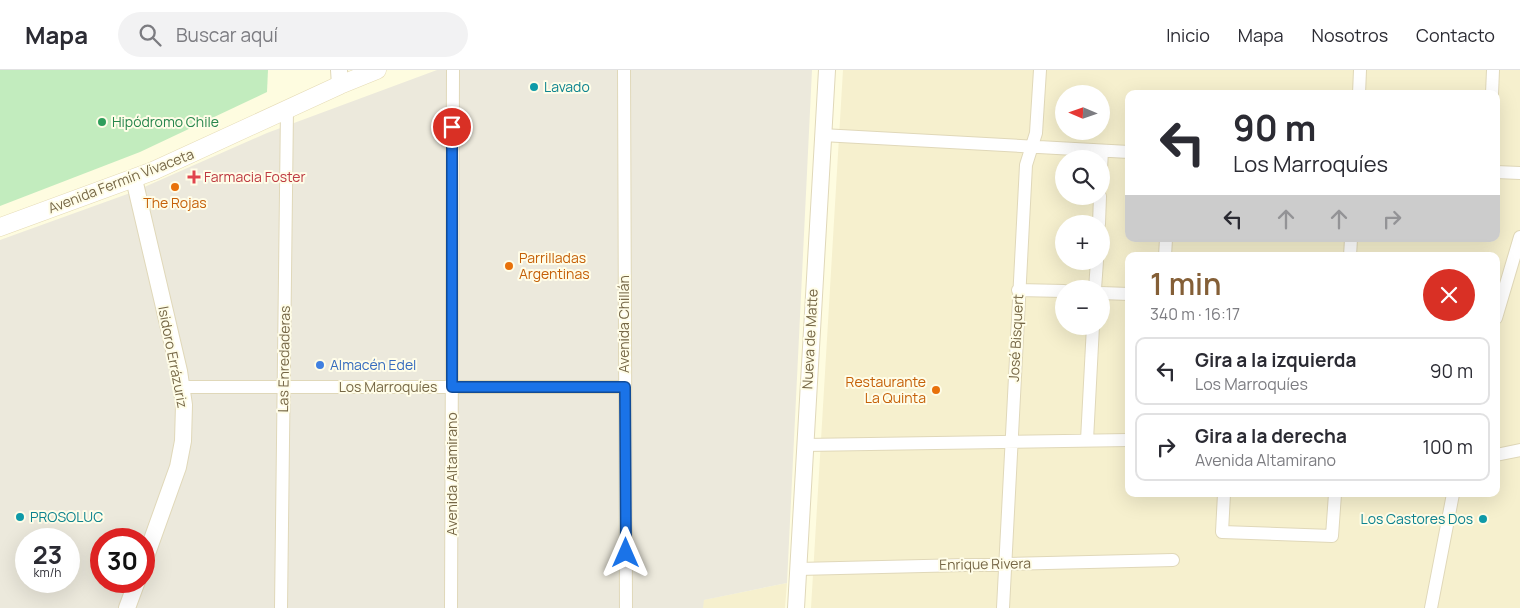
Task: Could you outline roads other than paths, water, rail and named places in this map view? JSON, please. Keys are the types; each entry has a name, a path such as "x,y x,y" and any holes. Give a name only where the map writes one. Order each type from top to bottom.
{"main road":[{"name":"Avenida Fermín Vivaceta","path":"0,227 134,179 287,109 339,78 377,70"}],"street":[{"name":"Avenida Altamirano","path":"451,608 453,70"},
{"name":"Avenida Chillán","path":"624,70 626,608"},
{"name":"Nueva de Matte","path":"796,608 827,70"},
{"name":"José Bisquert","path":"1003,608 1010,442 1026,164 1036,134 1040,70"},
{"path":"1359,90 1360,70"},
{"path":"1492,90 1493,70"},
{"name":"Las Enredaderas","path":"281,608 287,109"},
{"path":"822,135 1084,150"},
{"path":"1110,151 1125,152"},
{"path":"1500,172 1520,173"},
{"name":"Isidoro Errázuriz","path":"134,179 182,388 185,423 178,467 155,531"},
{"path":"1500,304 1520,237"},
{"path":"1018,290 1055,291"},
{"path":"1110,293 1125,294"},
{"path":"1087,440 1093,335"},
{"name":"Los Marroquíes","path":"182,388 625,387"},
{"path":"804,445 1125,440"},
{"path":"1500,454 1520,450"},
{"path":"1224,497 1222,532 1332,536 1335,497"},
{"path":"1431,608 1452,497"},
{"name":"Enrique Rivera","path":"798,569 1173,560"},
{"path":"127,608 133,593"}],"place":[{"name":"Lavado","path":"534,87"},
{"name":"Hipódromo Chile","path":"102,122"},
{"name":"Farmacia Foster","path":"194,177"},
{"name":"The Rojas","path":"175,187"},
{"name":"Parrilladas Argentinas","path":"509,266"},
{"name":"Almacén Edel","path":"320,365"},
{"name":"Restaurante La Quinta","path":"936,390"},
{"name":"PROSOLUC","path":"20,517"},
{"name":"Los Castores Dos","path":"1483,519"}]}
